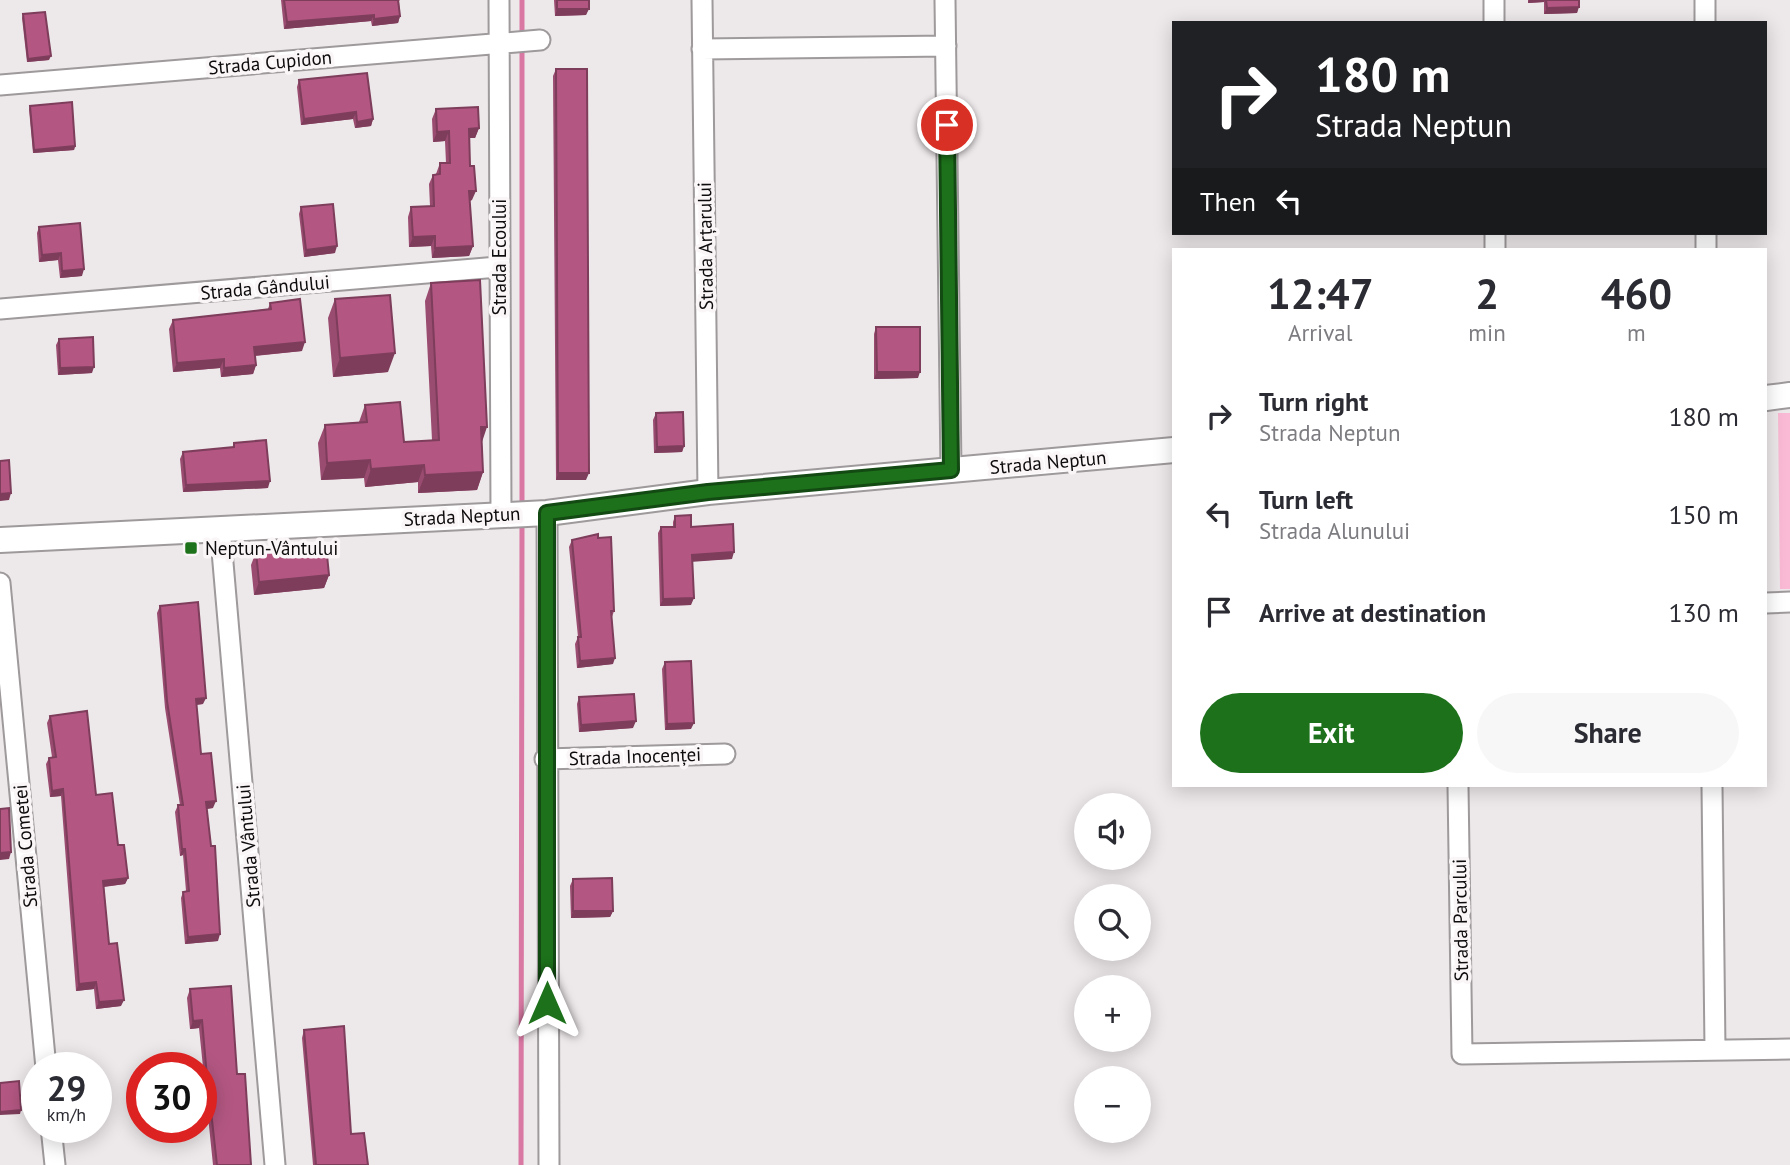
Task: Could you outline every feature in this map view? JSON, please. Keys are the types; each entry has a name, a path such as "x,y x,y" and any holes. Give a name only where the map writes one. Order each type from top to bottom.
{"street":[{"name":"Strada Ecoului","path":"499,0 503,43 498,268 545,759 548,1165"},
{"name":"Strada Arțarului","path":"702,0 708,492"},
{"path":"945,0 951,470"},
{"path":"1494,0 1494,21"},
{"path":"1705,0 1705,21"},
{"name":"Strada Cupidon","path":"0,85 534,41"},
{"path":"702,49 946,46"},
{"name":"Strada Gândului","path":"0,309 498,268"},
{"path":"1767,398 1790,396"},
{"name":"Strada Neptun","path":"0,540 523,513 708,492 1172,450"},
{"name":"Strada Vântului","path":"220,528 275,1165"},
{"name":"Strada Cometei","path":"0,583 44,1052"},
{"path":"1767,603 1790,602"},
{"name":"Strada Inocenței","path":"545,759 725,754"},
{"name":"Strada Parcului","path":"1458,787 1462,1054 1715,1050"},
{"path":"1712,787 1715,1050 1790,1049"},
{"path":"53,1143 55,1165"}],"shaded area":[{"path":"1778,413 1790,413 1790,589 1780,589"}],"building":[{"path":"284,0 398,0 400,16 374,19 374,15 287,22"},
{"path":"557,0 589,0 589,9 557,9"},
{"path":"1546,0 1579,0 1579,7 1547,8"},
{"path":"45,12 51,56 28,59 23,14"},
{"path":"556,69 587,69 589,473 558,473"},
{"path":"367,73 373,119 357,122 356,112 304,119 299,80"},
{"path":"72,102 75,146 34,150 30,106"},
{"path":"478,107 479,128 469,129 470,166 474,166 476,191 469,191 473,246 435,248 435,236 413,237 411,207 434,206 433,175 440,174 440,163 450,163 449,131 437,132 436,109"},
{"path":"333,204 337,246 306,250 301,207"},
{"path":"80,223 84,269 62,271 61,253 42,255 39,227"},
{"path":"480,280 487,427 481,427 483,472 425,475 424,465 371,469 370,460 327,463 325,425 367,422 365,405 400,402 404,442 439,440 431,283"},
{"path":"390,295 395,353 340,358 335,299"},
{"path":"300,299 305,342 254,347 256,365 224,368 224,359 177,363 173,320 271,309 270,303"},
{"path":"876,327 920,327 920,372 877,372"},
{"path":"93,337 94,367 60,368 59,339"},
{"path":"683,412 684,446 657,447 656,413"},
{"path":"266,440 270,481 186,485 183,452 234,447 234,443"},
{"path":"9,460 11,493 0,494 0,461"},
{"path":"691,515 691,527 733,524 734,552 692,555 694,598 663,599 661,527 675,527 675,516"},
{"path":"598,534 598,538 611,537 614,611 611,611 615,658 580,661 578,637 581,637 572,540"},
{"path":"326,545 329,575 259,582 256,552"},
{"path":"198,602 206,698 196,699 201,754 211,753 216,801 206,802 211,846 215,846 220,934 188,937 183,892 189,891 178,805 183,805 167,701 160,606"},
{"path":"691,661 694,723 667,724 665,662"},
{"path":"634,694 636,721 581,725 579,697"},
{"path":"87,711 96,795 112,793 118,845 124,845 128,878 103,881 109,944 117,943 124,1000 99,1002 96,982 79,984 63,789 52,791 49,758 56,757 50,716"},
{"path":"9,808 11,852 0,853 0,809"},
{"path":"612,878 613,911 573,911 573,879"},
{"path":"231,986 237,1074 245,1074 251,1165 217,1165 215,1143 217,1143 217,1052 205,1052 202,1020 193,1021 190,989"},
{"path":"344,1026 351,1134 364,1133 368,1165 316,1165 304,1030"},
{"path":"19,1081 21,1110 0,1112 0,1083"}],"waterway":[{"path":"522,0 522,508"},
{"path":"521,1165 522,521"}],"place":[{"name":"Neptun-Vântului","path":"191,548"}],"route":[{"path":"547,1003 547,513 708,492 951,470 947,125"}]}
